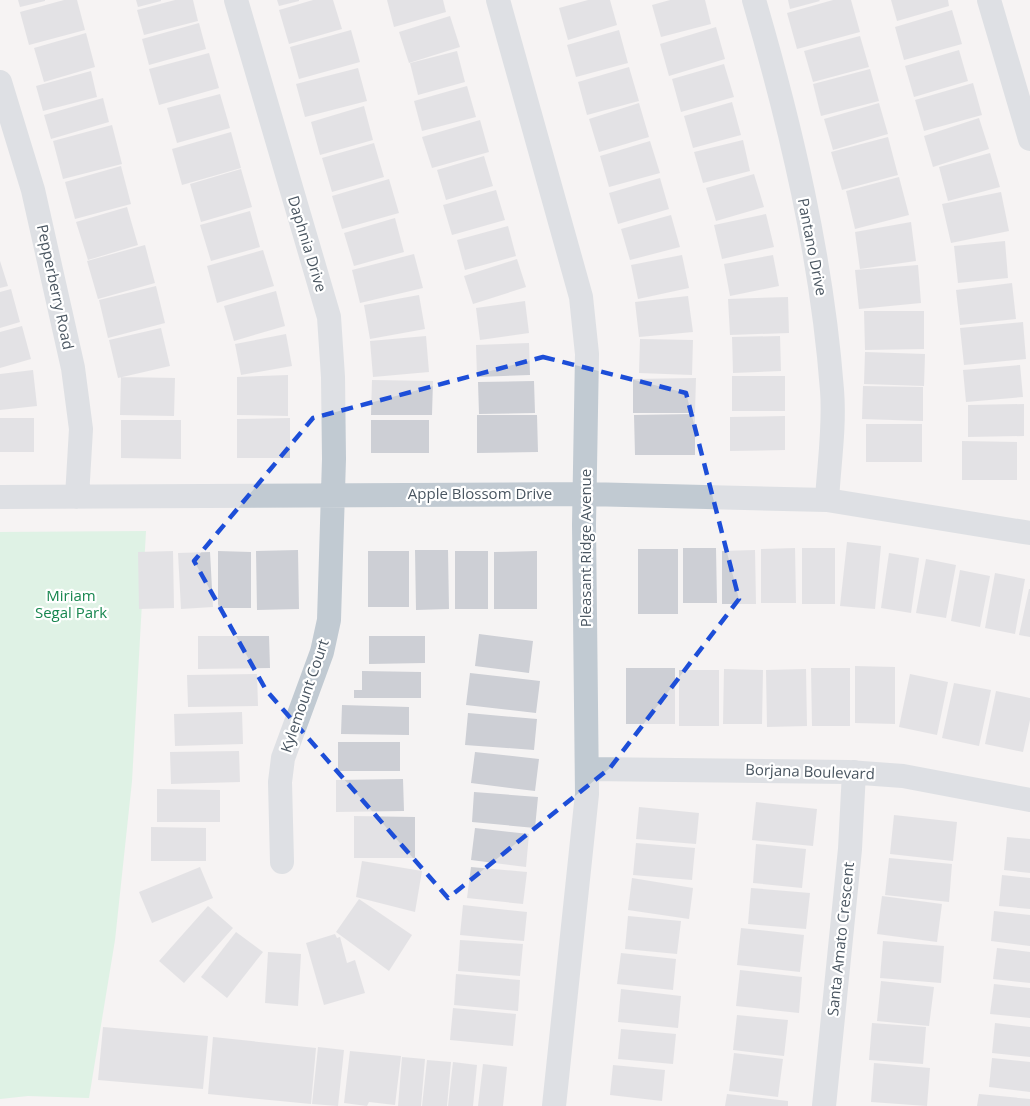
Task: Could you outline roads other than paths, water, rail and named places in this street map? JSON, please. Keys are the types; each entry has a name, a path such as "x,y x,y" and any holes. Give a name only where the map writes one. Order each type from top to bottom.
{"street":[{"name":"Daphnia Drive","path":"236,0 329,316 334,422 334,495"},
{"name":"Pleasant Ridge Avenue","path":"498,0 580,297 587,354 584,525 588,769 582,856 554,1106"},
{"name":"Pantano Drive","path":"754,0 775,70 820,274 832,393 827,500"},
{"path":"989,0 1030,139"},
{"name":"Pepperberry Road","path":"0,82 33,190 72,368 81,429 77,497"},
{"name":"Apple Blossom Drive","path":"0,497 586,494 827,500 1030,534"},
{"name":"Kylemount Court","path":"282,862 281,770 286,746 327,636 331,603 334,495"},
{"name":"Borjana Boulevard","path":"588,769 854,772 903,776 1030,800"},
{"name":"Santa Amato Crescent","path":"824,1106 849,860 854,772"}],"park label":[{"name":"Miriam Segal Park","path":"71,604"}]}
